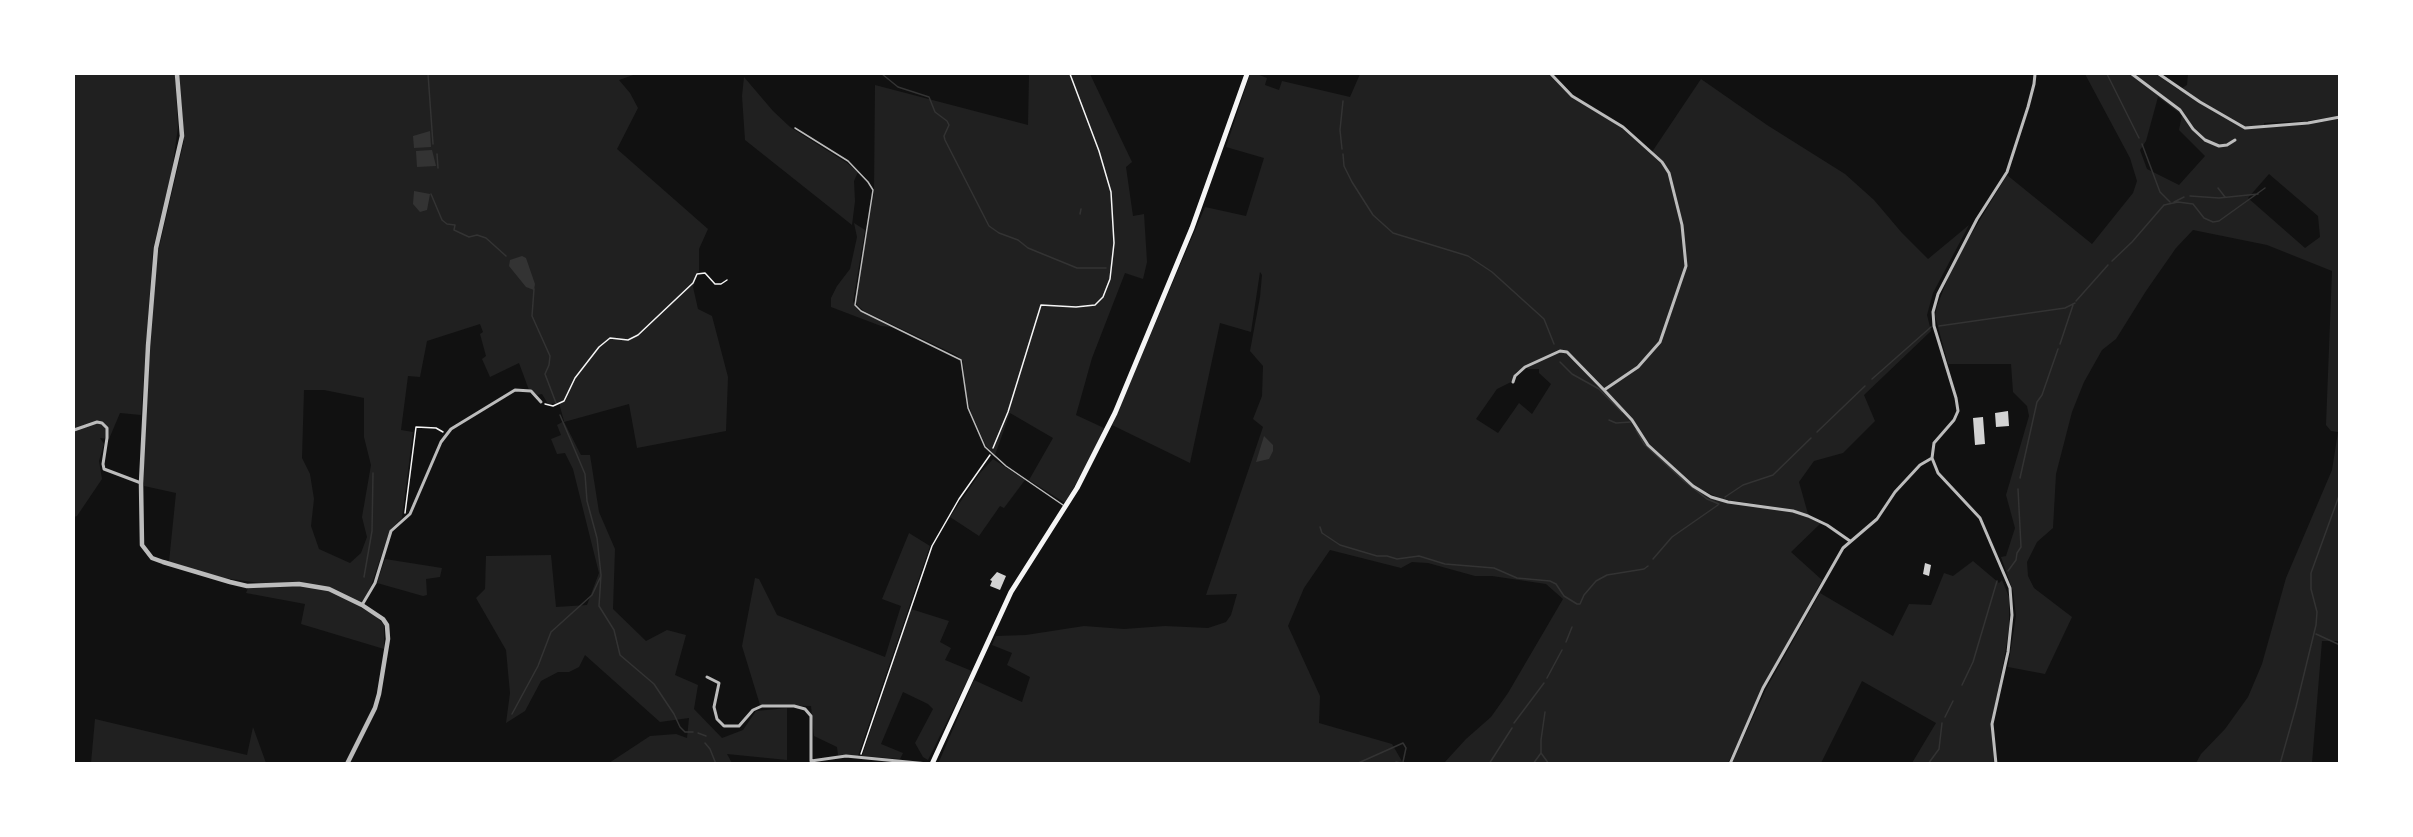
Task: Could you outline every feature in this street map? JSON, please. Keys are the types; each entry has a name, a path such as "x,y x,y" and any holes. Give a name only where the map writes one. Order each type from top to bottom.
{"main road":[{"path":"932,764 1011,592 1091,464 1114,414 1208,185 1247,74"}],"street":[{"path":"177,74 182,136 156,248 147,346 141,483 142,545 152,558 247,586 314,585 328,589 377,614 387,625 385,665 375,708 347,764"},
{"path":"1551,74 1572,96 1623,127 1662,162 1671,180 1682,225 1686,266 1660,342 1638,367 1604,390"},
{"path":"1996,764 1992,724 2008,652 2012,615 2010,588 1980,518 1942,478 1932,458 1934,443 1954,420 1958,411 1935,326 1934,306 1977,219 2007,172 2028,107 2035,74"},
{"path":"2132,74 2180,110 2193,129 2205,140 2219,146 2227,146 2235,140"},
{"path":"2159,74 2245,128 2308,123 2340,117"},
{"path":"2241,132 2245,128"},
{"path":"1513,382 1515,376 1525,367 1560,351 1567,352 1632,420 1648,445 1693,486 1712,497 1728,502 1793,511 1808,516 1827,525 1850,541"},
{"path":"363,605 375,583 391,531 410,514 447,433 514,390 531,391 541,402"},
{"path":"74,430 97,422 102,423 107,428 102,464 104,469 141,483"},
{"path":"1730,764 1764,688 1843,548 1877,519 1895,492 1920,465 1932,458"},
{"path":"707,677 719,683 714,707 717,719 724,726 739,726 757,707 801,706 811,716 811,760 835,756 928,764"}],"lane":[{"path":"795,128 848,161 873,190 855,293 855,305 861,311 961,360 968,408 985,447 991,454 1066,507"}],"path":[{"path":"860,757 932,546 959,499 991,454 1008,412 1041,304 1089,306 1100,301 1106,291 1112,266 1114,243 1111,192 1070,74"},
{"path":"541,402 553,406 561,403 580,370 599,347 610,338 628,340 638,335 693,283 700,273 705,273 715,284 727,280"},
{"path":"404,520 416,427 436,428 447,433"}],"shaded area":[{"path":"74,74 175,74 178,127 172,170 153,249 141,415 120,413 109,439 100,438 104,444 99,461 102,479 77,516 74,517"},
{"path":"179,74 636,74 619,80 630,93 638,108 617,149 708,229 699,249 699,271 693,287 698,309 712,316 728,377 726,431 637,448 629,404 564,422 581,455 590,455 599,512 615,549 613,609 646,641 667,630 686,635 675,675 698,685 694,709 722,738 743,730 756,711 787,708 787,760 727,754 732,763 609,763 650,736 676,734 687,738 689,718 660,722 585,655 579,667 569,672 558,672 541,681 525,711 506,723 510,693 506,650 476,598 485,589 486,556 551,555 556,607 587,605 599,573 573,469 565,453 557,454 551,439 561,435 557,425 564,421 559,403 548,404 542,394 537,395 529,390 519,363 490,377 482,359 486,356 480,334 483,332 480,324 427,341 420,377 408,376 401,430 413,432 402,518 390,530 371,586 360,607 376,616 384,625 384,649 301,624 305,604 246,593 248,588 258,588 260,583 223,578 169,562 176,493 144,486 143,482 152,305 158,252 184,141","holes":["304,390 324,390 364,398 364,437 371,465 362,517 367,537 361,553 350,563 319,549 311,526 314,499 310,474 302,458"]},
{"path":"1029,74 1090,74 1132,162 1126,167 1133,216 1144,214 1147,262 1143,279 1125,273 1092,358 1076,415 1104,428 1065,503 1029,480 1053,438 1010,413 995,455 986,446 972,415 965,392 963,361 956,355 864,311 857,305 855,299 874,192 875,85 1028,125"},
{"path":"1250,74 1267,78 1265,85 1279,90 1282,81 1350,97 1360,74 1550,74 1572,97 1607,117 1652,152 1701,79 1767,125 1845,174 1874,200 1928,259 1969,225 1933,293 1927,315 1931,331 1864,395 1875,421 1843,453 1814,461 1799,482 1808,514 1788,509 1722,499 1688,484 1713,499 1792,511 1821,523 1791,552 1822,580 1778,660 1728,763 1444,763 1491,717 1508,693 1563,599 1546,584 1492,576 1475,576 1428,563 1412,562 1401,568 1330,550 1304,588 1288,626 1320,696 1319,723 1392,744 1403,763 938,764 974,680 1022,702 1030,677 1007,665 1012,653 992,645 996,636 1026,635 1084,626 1124,629 1165,626 1208,628 1226,622 1231,615 1237,594 1206,595 1263,427 1253,419 1262,396 1263,366 1250,351 1260,297 1262,275 1260,272 1251,332 1220,323 1190,463 1112,425 1205,207 1246,216 1264,158 1226,147","holes":["1551,354 1527,367 1528,369 1539,369 1539,373 1551,384 1532,414 1519,403 1498,433 1476,419 1497,389 1511,382 1516,372"]},
{"path":"2085,74 2157,74 2179,90 2187,85 2188,74 2339,74 2339,116 2306,121 2264,123 2264,127 2306,125 2339,119 2340,641 2322,641 2312,763 2196,763 2248,697 2262,664 2286,578 2332,470 2338,432 2331,431 2326,425 2332,271 2267,245 2193,230 2176,248 2116,339 2102,350 2084,382 2072,412 2056,474 2053,528 2037,542 2027,562 2028,576 2034,588 2072,617 2045,674 2008,667 2016,616 2013,591 2001,557 2006,556 2015,528 2006,495 2029,416 2027,406 2013,392 2011,364 1948,364 1935,316 1937,306 1954,263 2007,175 2092,244 2133,193 2137,181 2130,158","holes":["2158,97 2182,115 2179,130 2205,156 2179,185 2147,169 2140,150 2146,141","2269,174 2318,216 2320,237 2305,248 2248,198"]},
{"path":"744,77 790,127 858,172 854,181 855,201 852,225 745,140 742,96"},
{"path":"430,131 431,147 414,148 413,136"},
{"path":"432,150 436,166 417,167 416,151"},
{"path":"414,191 430,194 427,210 420,212 413,204"},
{"path":"854,223 865,230 853,302 858,310 892,327 881,326 831,307 831,298 837,286 850,269 857,237"},
{"path":"522,256 526,258 535,284 534,290 526,287 509,266 510,260"},
{"path":"1264,436 1273,445 1273,451 1269,459 1256,462"},
{"path":"993,459 1025,480 1004,508 1000,506 979,536 950,517 980,473"},
{"path":"909,533 930,546 858,756 838,755 837,747 814,736 811,706 760,705 742,646 755,578 759,579 777,615 885,657 901,606 882,599"},
{"path":"385,559 442,568 440,577 426,579 427,595 423,596 377,583"},
{"path":"1973,561 1999,583 2002,580 2009,597 2009,628 1991,725 1994,763 1912,763 1936,723 1862,681 1821,763 1732,763 1766,689 1820,593 1893,636 1909,604 1931,605 1944,573 1953,576"},
{"path":"911,609 949,621 940,642 951,648 945,660 972,671 928,760 923,757 915,743 933,709 928,704 903,692 881,744 903,753 900,759 862,756"},
{"path":"95,719 247,755 253,727 266,763 91,763"}],"building":[{"path":"2008,411 2009,426 1996,427 1995,413"},
{"path":"1983,417 1985,444 1975,445 1973,418"},
{"path":"1925,563 1931,565 1929,576 1923,574"},
{"path":"997,572 1006,576 1000,590 990,586 992,581 990,580"}],"waterway":[{"path":"428,74 433,144"},
{"path":"882,74 898,87 929,97 935,112 947,121 949,125 944,136 945,140 989,226 999,233 1018,240 1028,248 1077,268 1106,268"},
{"path":"2107,74 2139,138"},
{"path":"1342,149 1340,130 1343,101"},
{"path":"2142,144 2160,192 2170,202"},
{"path":"437,154 438,168"},
{"path":"1343,154 1344,166 1373,215 1393,233 1468,256 1492,272 1544,319 1554,344"},
{"path":"2218,188 2225,197"},
{"path":"2112,261 2164,205 2178,202 2193,204 2204,218 2213,222 2219,221 2265,188"},
{"path":"431,194 442,220 447,224 455,225 454,230 469,237 477,235 486,238 506,256"},
{"path":"2190,196 2219,198 2258,194"},
{"path":"2174,202 2184,197"},
{"path":"1080,214 1081,209"},
{"path":"2076,301 2108,265"},
{"path":"534,289 532,316 550,356 545,374 556,403"},
{"path":"1939,326 2065,308 2075,303"},
{"path":"2060,344 2073,305"},
{"path":"1872,379 1931,327"},
{"path":"2020,478 2037,402 2042,395 2058,349"},
{"path":"1560,362 1572,374 1599,389 1622,412"},
{"path":"1817,432 1865,386"},
{"path":"560,415 585,474 587,501 597,538 601,575 599,606 614,630 620,655 654,684 680,727 685,732 693,732"},
{"path":"1609,420 1616,423 1631,422"},
{"path":"1636,430 1644,444 1684,481 1707,499 1719,504"},
{"path":"1725,497 1743,485 1773,475 1811,438"},
{"path":"364,577 372,531 373,473"},
{"path":"2008,571 2021,547 2018,489"},
{"path":"2280,764 2316,625 2317,612 2311,589 2311,573 2340,493"},
{"path":"1653,559 1672,537 1718,505"},
{"path":"1320,527 1322,533 1340,545 1377,556 1397,559 1419,556 1445,564 1494,568 1517,578 1550,581 1556,584 1564,596 1577,604 1580,604 1584,595 1596,581 1607,575 1644,569 1648,566"},
{"path":"512,714 538,666 551,632 592,595 600,578"},
{"path":"1962,685 1973,662 1997,581"},
{"path":"1566,642 1572,627"},
{"path":"2316,634 2340,645"},
{"path":"1547,678 1562,650"},
{"path":"1514,723 1544,683"},
{"path":"1945,717 1953,701"},
{"path":"1545,712 1541,753 1549,764"},
{"path":"1928,764 1939,749 1942,723"},
{"path":"1489,764 1512,728"},
{"path":"698,733 706,736"},
{"path":"705,743 716,764"},
{"path":"1356,764 1403,743 1406,748 1403,762"},
{"path":"1533,764 1541,753"},
{"path":"1396,762 1405,764"}]}
